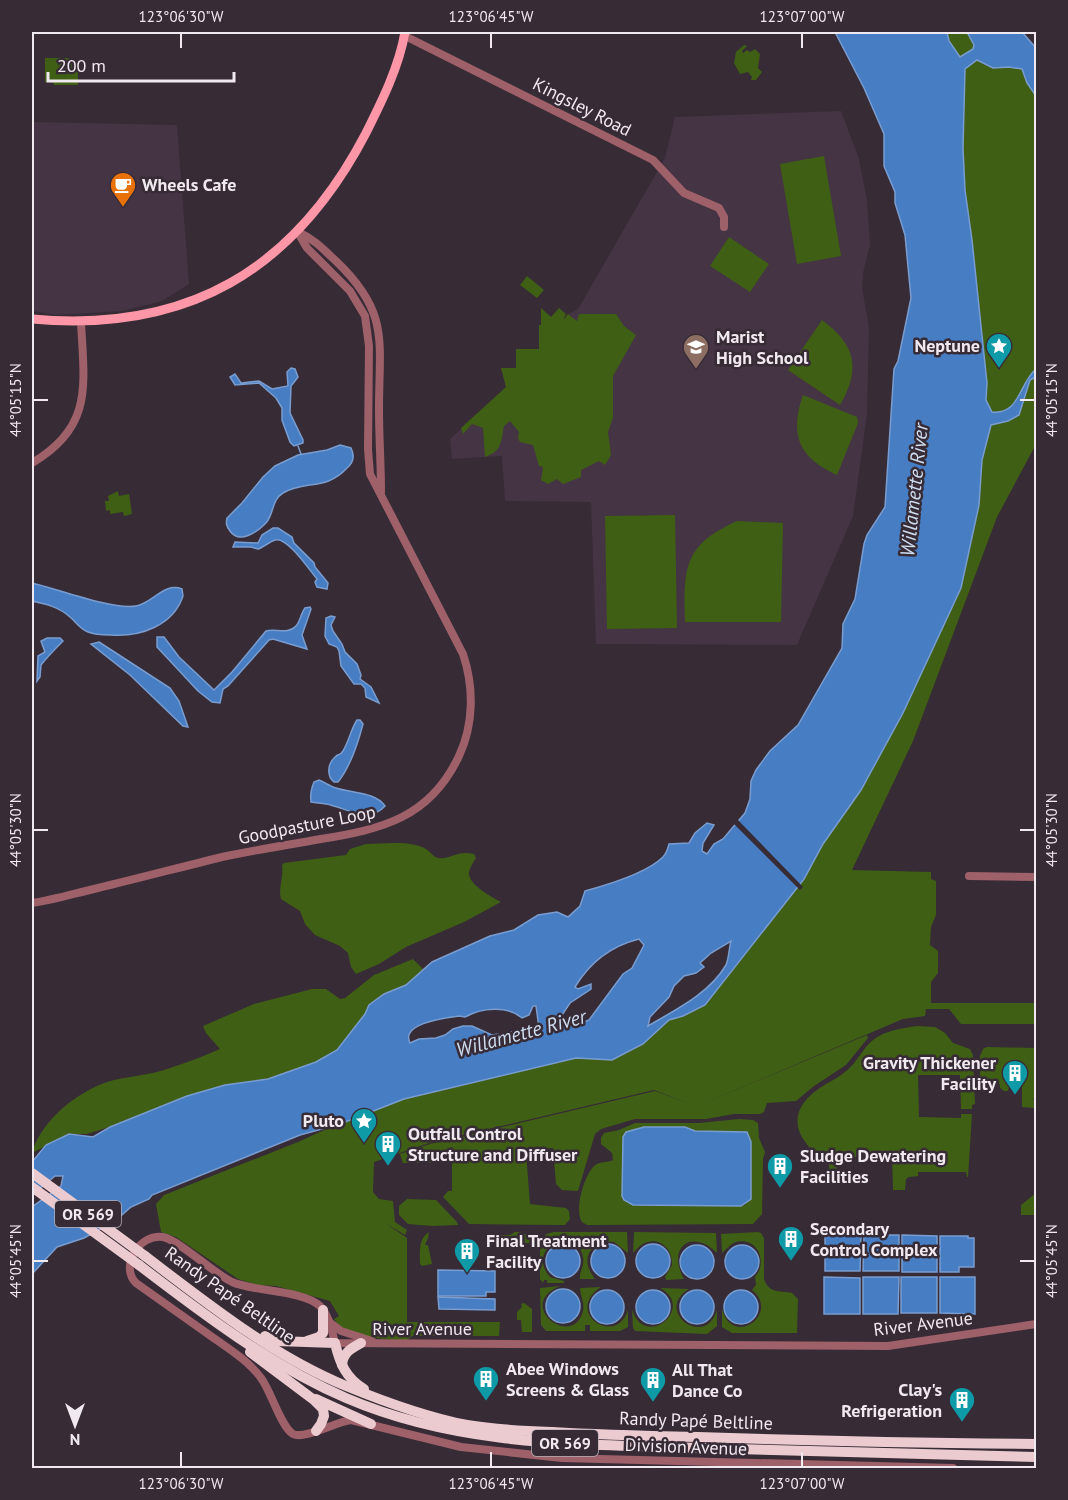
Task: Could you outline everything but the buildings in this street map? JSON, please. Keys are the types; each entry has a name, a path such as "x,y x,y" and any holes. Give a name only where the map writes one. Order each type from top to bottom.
{"highway":[{"name":"Randy Papé Beltline","path":"32,1173 223,1328 290,1370 345,1398 420,1424 466,1434 546,1442 841,1453 1036,1457"},
{"name":"Randy Papé Beltline","path":"32,1188 142,1260 173,1277 211,1306 283,1353 345,1386 423,1414 468,1425 520,1431 842,1442 1036,1444"},
{"path":"173,1277 269,1338 303,1343 335,1343 342,1366 355,1383 388,1402"},
{"path":"303,1343 323,1333 323,1310"},
{"path":"223,1328 318,1403 324,1412 324,1420 316,1431"},
{"path":"342,1366 347,1352 361,1343"},
{"path":"305,1394 371,1424"}],"main road":[{"path":"32,320 81,322 164,311 203,297 255,267 297,231 338,180 360,145 387,89 405,34"}],"street":[{"name":"Kingsley Road","path":"405,34 653,159 684,193 719,208 724,217 724,227"},
{"name":"Goodpasture Loop","path":"32,903 231,855 375,829 410,813 437,789 450,774 464,744 471,710 469,676 458,640 370,474 369,346 365,316 350,291 307,248 297,231"},
{"path":"32,463 57,445 72,428 78,415 83,392 81,322"},
{"path":"969,876 1036,877"},
{"path":"316,1431 304,1436 291,1432 268,1389 252,1367 136,1283 129,1274 129,1264 140,1245 145,1241 156,1237 166,1238 232,1282 306,1299 317,1304 329,1321 335,1343"},
{"path":"329,1321 340,1331 382,1343"},
{"name":"River Avenue","path":"335,1343 888,1346 1036,1324"},
{"name":"Division Avenue","path":"316,1431 351,1420 478,1450 624,1465 953,1468"}],"shaded area":[{"name":"Marist High School","path":"841,111 859,159 867,201 870,244 862,288 869,327 867,414 853,516 797,645 596,644 591,502 505,501 502,456 452,459 450,439 577,322 568,314 578,309 665,158 675,117"},
{"path":"32,122 177,125 189,284 162,301 122,311 57,315 32,311"}],"green space":[{"path":"947,32 967,32 974,45 973,49 960,57 949,40"},
{"path":"744,45 747,46 742,51 743,53 755,49 760,54 758,68 762,72 756,80 751,80 752,77 748,72 740,74 734,63 736,52"},
{"path":"45,58 78,60 78,85 54,85 53,82 45,82"},
{"path":"977,60 994,67 1022,69 1027,83 1036,96 1036,444 997,517 913,741 852,870 931,872 931,879 936,881 936,915 931,927 930,945 938,951 938,973 931,982 931,1003 1036,1003 1036,1024 961,1024 949,1009 926,1009 925,1016 903,1019 695,1107 867,1035 868,1038 846,1065 796,1101 767,1103 764,1112 760,1114 734,1114 706,1119 635,1119 601,1129 595,1134 578,1191 562,1190 556,1184 553,1148 529,1150 526,1152 530,1204 566,1208 570,1219 565,1225 469,1224 443,1197 448,1191 452,1191 452,1163 403,1163 400,1154 430,1144 655,1091 690,1104 654,1090 429,1143 374,1162 373,1192 379,1199 393,1201 395,1222 407,1230 405,1235 385,1223 407,1238 407,1322 500,1322 499,1336 412,1336 407,1340 356,1334 339,1325 334,1319 339,1316 330,1301 276,1286 258,1285 238,1279 176,1237 161,1232 156,1204 164,1195 333,1126 404,1099 576,1058 612,1060 643,1044 669,1020 705,1005 804,879 823,844 861,790 903,713 961,588 979,505 982,460 991,425 1008,421 1016,404 1000,413 992,412 986,400 987,383 965,190 963,148 965,69"},
{"path":"824,156 841,256 797,264 780,164"},
{"path":"729,237 769,264 750,292 710,266"},
{"path":"527,276 544,290 537,298 520,285"},
{"path":"541,308 551,317 559,308 566,314 563,320 568,314 577,321 579,314 616,314 624,326 636,335 613,376 613,418 608,432 611,455 605,465 599,461 581,470 581,477 563,484 557,479 548,484 541,480 543,467 539,466 533,445 520,442 519,432 510,421 504,426 498,449 485,457 483,428 472,424 463,434 461,428 506,387 501,368 516,368 516,349 539,349"},
{"path":"822,320 842,339 852,358 851,380 840,405 788,370"},
{"path":"803,395 857,417 858,423 837,475 814,461 800,444 797,422"},
{"path":"118,491 119,496 129,494 132,514 124,516 123,512 110,514 110,510 106,511 105,501 109,501 108,496"},
{"path":"675,515 677,628 607,629 605,516"},
{"path":"737,521 783,523 781,622 685,622 685,586 690,560 706,539"},
{"path":"366,844 412,844 426,849 438,858 463,853 474,854 476,858 469,877 481,890 501,902 464,922 406,947 379,964 356,974 351,967 348,953 340,946 315,935 305,924 300,911 281,899 280,890 284,863 346,855 350,849"},
{"path":"413,959 423,969 416,978 384,994 369,1005 365,1014 337,1050 316,1062 268,1079 225,1085 187,1096 106,1128 87,1134 69,1134 32,1153 49,1122 57,1113 87,1091 113,1080 164,1070 220,1049 203,1026 254,1004 312,989 326,989 340,999 345,998 374,975"},
{"path":"917,1026 935,1027 945,1033 953,1043 970,1049 973,1055 975,1104 972,1105 972,1109 961,1109 960,1075 918,1075 919,1117 961,1118 961,1114 972,1114 968,1177 966,1172 918,1172 918,1176 906,1179 905,1190 893,1190 892,1157 837,1157 836,1183 829,1183 829,1152 814,1152 798,1128 802,1105 817,1090 848,1069 877,1037"},
{"path":"987,1047 1036,1048 1036,1094 1033,1100 1036,1100 1036,1112 1035,1108 1022,1107 1022,1086 1009,1086 1008,1091 1004,1091 1000,1088 999,1081 980,1080 980,1056 983,1049"},
{"path":"739,1119 753,1120 758,1123 759,1138 765,1152 762,1214 753,1224 587,1225 582,1222 579,1210 581,1193 590,1171 596,1164 613,1160 612,1153 601,1144 604,1133 635,1123 699,1123","holes":["644,1127 685,1127 695,1131 743,1131 751,1142 751,1196 745,1205 633,1205 623,1198 626,1132"]},
{"path":"1036,1193 1036,1215 1021,1215 1021,1205"},
{"path":"407,1199 436,1200 458,1225 408,1224 399,1215 399,1206"},
{"path":"429,1232 425,1245 428,1245 432,1264 422,1266 420,1246 423,1238"},
{"path":"515,1232 528,1236 531,1243 495,1243 495,1235 510,1235"},
{"path":"554,1232 627,1232 628,1253 614,1242 599,1244 591,1250 587,1260 589,1270 595,1279 580,1279 583,1257 579,1247 572,1242 563,1241 554,1244 547,1249 543,1257 544,1266 550,1277 564,1281 564,1283 547,1283 547,1280 544,1280 543,1283 540,1279 540,1245 546,1234"},
{"path":"634,1232 716,1233 717,1253 699,1242 684,1245 678,1258 684,1279 666,1280 665,1277 672,1265 667,1249 664,1245 654,1241 642,1245 633,1253"},
{"path":"758,1232 764,1238 766,1284 772,1289 792,1293 798,1299 797,1333 732,1333 722,1327 722,1309 728,1321 735,1326 744,1327 758,1317 761,1308 759,1299 752,1290 756,1285 755,1277 759,1271 761,1258 755,1247 744,1241 734,1243 722,1253 721,1234"},
{"path":"560,1286 547,1294 543,1303 544,1313 550,1320 559,1325 569,1326 577,1322 583,1311 580,1288 601,1287 591,1297 588,1306 590,1315 604,1326 613,1326 622,1321 628,1310 628,1327 620,1331 590,1331 590,1325 585,1325 585,1331 546,1331 541,1325 540,1288"},
{"path":"660,1288 689,1289 679,1298 676,1307 679,1315 685,1322 702,1327 711,1321 717,1310 717,1326 707,1334 635,1331 632,1309 638,1321 647,1326 656,1326 671,1315 673,1306 670,1296"},
{"path":"524,1303 532,1309 532,1332 522,1332 521,1320 517,1320 517,1312"}],"water":[{"name":"Willamette River","path":"835,32 947,32 949,41 960,57 973,49 974,45 967,32 1022,32 1036,48 1036,96 1027,83 1022,69 993,68 977,60 965,69 963,148 965,190 987,383 986,400 992,412 1008,409 1036,369 1036,377 1030,380 1019,415 1008,421 991,425 982,460 979,505 961,588 903,713 861,790 823,844 804,879 705,1005 669,1020 643,1044 612,1060 576,1058 404,1099 340,1124 300,1135 152,1195 149,1199 131,1207 114,1222 84,1238 57,1247 32,1274 32,1207 61,1186 63,1176 55,1176 32,1195 32,1162 46,1145 69,1134 93,1137 110,1127 187,1096 225,1085 268,1079 316,1062 337,1050 365,1014 369,1005 384,994 406,985 432,962 490,936 514,930 538,915 557,912 568,917 580,906 585,891 626,878 656,863 666,853 669,844 689,843 695,833 707,823 714,825 703,843 702,851 707,854 745,813 750,799 751,781 756,770 770,751 798,725 842,648 843,624 855,599 864,544 867,535 885,507 894,369 898,361 911,298 905,235 895,203 895,192 884,166 884,134 864,88","holes":["639,939 644,945 632,968 623,974 589,1020 577,1025 559,1026 558,1021 570,1003 591,989 591,984 578,989 575,987 587,970 610,951","731,941 726,965 710,985 691,1000 648,1026 650,1017 669,997 674,986 684,976 696,973 704,967 700,963","533,1006 536,1006 539,1028 492,1035 472,1026 463,1026 436,1038 419,1039 410,1043 409,1036 412,1031 418,1026 435,1020 465,1017 494,1009 509,1011 522,1018 529,1015"]},
{"path":"291,368 295,369 298,377 291,386 290,413 303,440 303,443 294,446 290,442 282,420 282,408 276,398 259,383 235,385 230,377 235,374 241,383 259,381 272,389 288,386 287,372"},
{"path":"340,445 351,448 353,456 351,463 339,475 323,483 291,489 283,493 276,500 268,521 252,534 238,537 230,531 227,518 275,466 298,455 327,450"},
{"path":"273,528 278,528 292,537 294,543 314,563 328,583 327,589 317,587 315,582 317,579 304,562 292,548 280,540 275,540 258,549 233,547 235,542 258,543 262,535"},
{"path":"32,583 113,605 136,606 170,588 182,589 183,596 172,615 154,628 133,634 99,635 85,631 57,608 32,601"},
{"path":"310,607 302,635 307,649 273,639 269,640 223,689 220,703 212,702 198,691 157,647 157,637 164,637 179,657 214,690 266,631 293,629 305,608"},
{"path":"335,617 331,625 333,631 345,652 357,664 360,679 371,687 379,703 366,697 365,688 361,684 354,684 341,666 337,647 329,644 325,636 326,618"},
{"path":"47,638 60,638 63,641 41,665 40,677 37,681 38,656 45,652 41,641"},
{"path":"99,642 170,688 179,701 188,727 183,726 130,675 91,644"},
{"path":"357,720 363,724 354,754 343,776 338,782 334,782 329,773 329,766 343,751"},
{"path":"319,780 336,788 369,795 381,801 385,806 371,814 364,815 311,802 314,782"},
{"path":"644,1127 685,1127 695,1131 747,1132 751,1142 751,1199 741,1206 633,1205 624,1200 622,1196 623,1137 626,1132"},
{"path":"825,1235 861,1235 860,1271 825,1271"},
{"path":"864,1235 899,1235 899,1271 863,1271"},
{"path":"902,1235 937,1236 937,1272 902,1272"},
{"path":"940,1236 974,1238 974,1267 959,1267 959,1272 940,1272"},
{"path":"563,1244 575,1249 580,1261 575,1273 563,1278 551,1273 546,1261 551,1249"},
{"path":"608,1244 620,1249 625,1261 620,1273 608,1278 596,1273 591,1261 596,1249"},
{"path":"653,1244 665,1249 670,1261 665,1273 653,1278 641,1273 636,1261 641,1249"},
{"path":"697,1245 709,1250 714,1262 709,1274 697,1279 685,1274 680,1262 685,1250"},
{"path":"742,1245 754,1250 759,1262 754,1274 742,1279 730,1274 725,1262 730,1250"},
{"path":"438,1270 495,1271 495,1292 486,1292 486,1296 438,1296"},
{"path":"824,1277 860,1278 860,1314 824,1314"},
{"path":"863,1277 899,1277 898,1314 863,1314"},
{"path":"901,1277 937,1277 937,1313 901,1313"},
{"path":"940,1277 975,1277 975,1314 940,1313"},
{"path":"563,1289 575,1294 580,1306 575,1318 563,1323 551,1318 546,1306 551,1294"},
{"path":"607,1290 619,1295 624,1307 619,1319 607,1324 595,1319 590,1307 595,1295"},
{"path":"653,1290 665,1295 670,1307 665,1319 653,1324 641,1319 636,1307 641,1295"},
{"path":"697,1290 709,1295 714,1307 709,1319 697,1324 685,1319 680,1307 685,1295"},
{"path":"741,1290 753,1295 758,1307 753,1319 741,1324 729,1319 724,1307 729,1295"},
{"path":"438,1297 495,1299 495,1310 439,1309"}],"pier":[{"path":"737,819 803,887 800,890 733,823"}],"waterway":[{"path":"298,446 301,454"}],"place":[{"name":"Wheels Cafe","path":"123,208"},
{"name":"Neptune","path":"999,369"},
{"name":"Marist High School","path":"696,370"},
{"name":"Gravity Thickener Facility","path":"1015,1096"},
{"name":"Pluto","path":"364,1144"},
{"name":"Outfall Control Structure and Diffuser","path":"388,1167"},
{"name":"Sludge Dewatering Facilities","path":"780,1189"},
{"name":"Secondary Control Complex","path":"791,1262"},
{"name":"Final Treatment Facility","path":"467,1274"},
{"name":"Abee Windows Screens & Glass","path":"486,1402"},
{"name":"All That Dance Co","path":"653,1403"},
{"name":"Clay's Refrigeration","path":"962,1423"}]}
